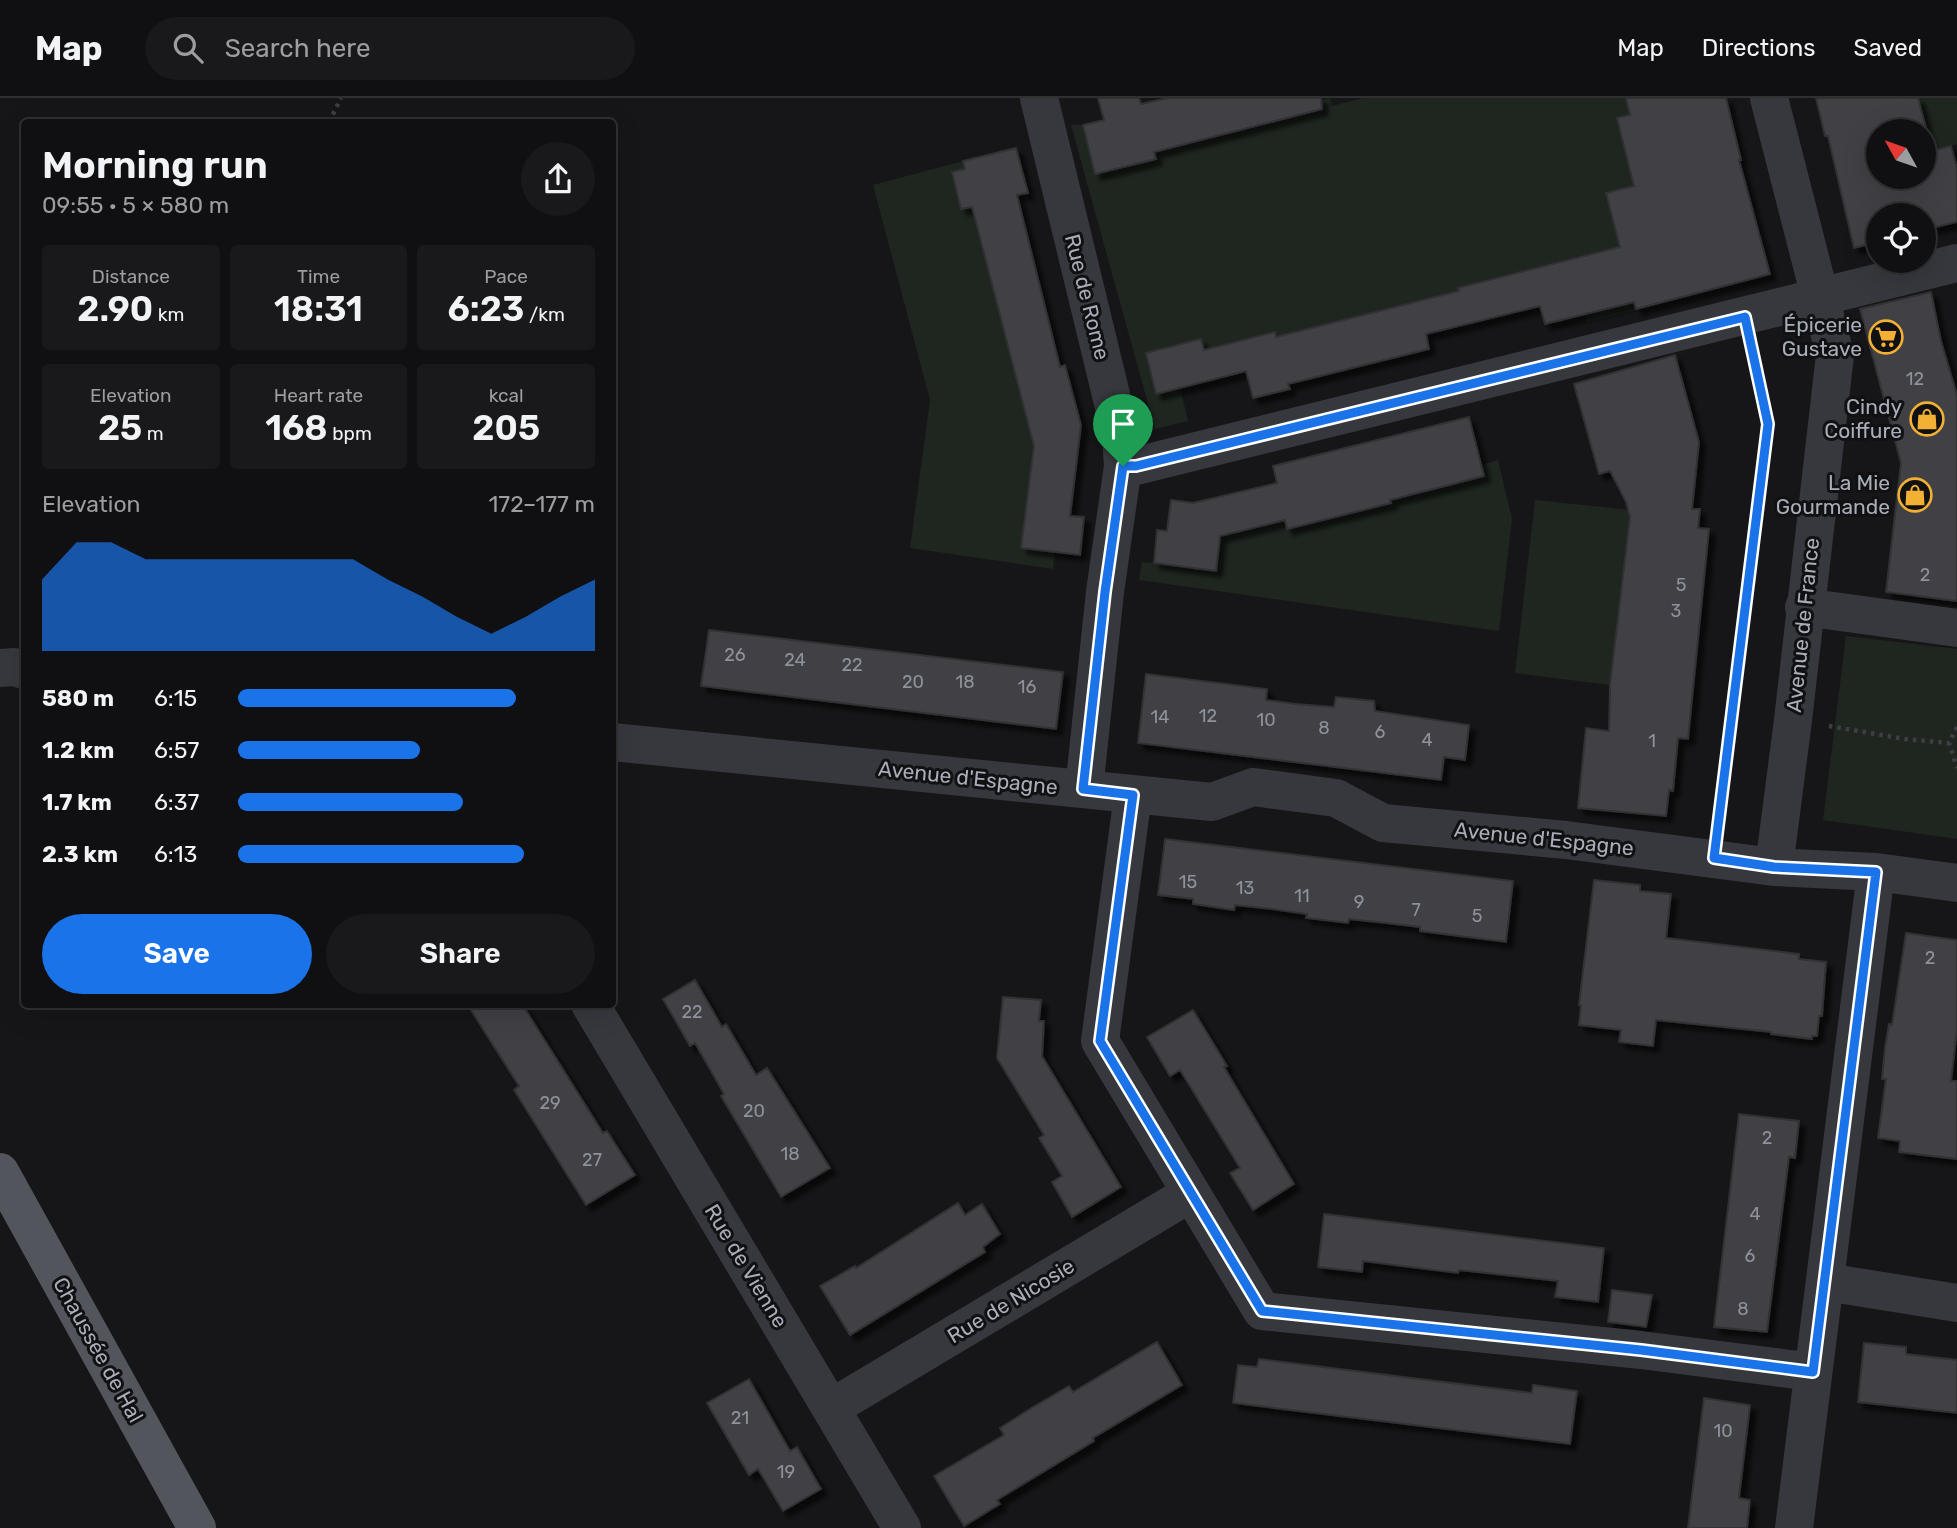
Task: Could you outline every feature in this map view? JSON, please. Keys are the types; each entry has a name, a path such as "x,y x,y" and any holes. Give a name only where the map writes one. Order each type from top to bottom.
{"main road":[{"name":"Chaussée de Hal","path":"0,1172 197,1528"}],"street":[{"name":"Rue de Rome","path":"1039,98 1121,436 1123,466 1105,592 1083,789"},
{"name":"Avenue de France","path":"1769,98 1835,355 1774,867"},
{"path":"1123,466 1136,466 1957,263"},
{"path":"1804,607 1957,628"},
{"path":"0,668 21,669"},
{"name":"Avenue d'Espagne","path":"616,742 1212,802 1254,787 1336,798 1383,823 1566,840 1774,867 1876,872 1957,883"},
{"path":"1133,795 1100,1041 1262,1311 1641,1350 1813,1372"},
{"path":"1794,1528 1876,872"},
{"name":"Rue de Vienne","path":"592,1008 902,1528"},
{"name":"Rue de Nicosie","path":"831,1408 1191,1193"},
{"path":"1826,1282 1957,1303"}],"path":[{"path":"330,119 341,98"},
{"path":"1714,858 1768,424 1745,317"},
{"path":"1793,720 1905,739 1950,743"},
{"path":"1957,727 1950,743 1957,768"}],"shaded area":[{"path":"1330,98 1332,106 1363,98 1631,98 1626,100 1630,115 1617,118 1630,169 1645,165 1630,205 1626,188 1606,193 1636,310 1587,322 1570,259 1459,288 1459,291 1294,333 1284,368 1275,332 1204,350 1201,339 1146,353 1156,393 1180,387 1188,421 1155,429 1071,125 1083,125 1095,174 1155,159 1151,142 1194,142 1283,119 1281,111"},
{"path":"1918,98 1957,98 1957,144 1936,150 1936,119 1900,119 1898,110"},
{"path":"963,161 965,169 952,172 961,209 973,207 1028,424 1036,428 1031,511 1025,511 1021,548 1055,552 1053,569 910,548 930,400 873,185"},
{"path":"1498,460 1512,519 1499,631 1139,580 1142,562 1216,570 1222,526 1229,534 1285,520 1288,529 1390,503 1388,493 1434,489 1483,477 1481,465"},
{"path":"1535,500 1631,510 1610,685 1515,673"},
{"path":"1846,636 1957,649 1957,839 1823,820"}],"building":[{"path":"1098,98 1139,98 1141,104 1168,98 1321,98 1322,109 1154,152 1156,159 1095,174 1083,125 1104,120"},
{"path":"1626,98 1726,98 1739,160 1770,274 1636,309 1634,302 1545,324 1540,306 1426,334 1429,349 1288,384 1290,389 1253,398 1246,371 1156,394 1146,353 1201,339 1204,350 1275,332 1276,337 1620,247 1606,193 1634,186 1617,118 1630,115"},
{"path":"1816,98 1918,98 1924,119 1866,119 1866,189 1936,189 1936,150 1951,146 1957,168 1957,222 1936,227 1936,203 1866,203 1866,245 1854,248 1828,136 1825,136"},
{"path":"1016,148 1028,193 1017,195 1060,367 1065,365 1081,425 1070,516 1084,517 1080,555 1021,548 1034,446 972,207 961,209 952,172 965,169 963,161"},
{"path":"1931,292 1941,341 1957,395 1957,601 1886,592 1901,463 1860,309"},
{"path":"1675,355 1699,442 1692,509 1700,509 1698,528 1709,529 1688,739 1678,738 1673,791 1669,790 1666,816 1578,808 1586,728 1609,731 1610,685 1630,517 1626,502 1610,471 1599,474 1574,384"},
{"path":"1469,417 1484,476 1287,529 1285,520 1220,536 1216,571 1154,563 1157,530 1167,531 1171,500 1193,503 1277,483 1273,466"},
{"path":"709,630 1063,672 1056,729 701,686"},
{"path":"1146,674 1267,689 1266,700 1296,704 1334,707 1336,697 1374,701 1375,711 1469,725 1465,760 1444,757 1441,780 1138,743"},
{"path":"1165,839 1513,881 1506,942 1420,931 1420,927 1349,919 1348,923 1306,918 1307,914 1272,909 1235,905 1234,910 1193,904 1193,899 1158,895"},
{"path":"1594,880 1640,885 1640,891 1671,894 1666,938 1799,954 1799,959 1826,962 1822,1016 1819,1016 1817,1036 1812,1036 1812,1039 1656,1020 1653,1046 1619,1042 1621,1030 1579,1025"},
{"path":"1906,933 1957,940 1957,1030 1951,1081 1957,1081 1957,1159 1899,1152 1900,1141 1878,1138 1886,1079 1882,1079 1885,1048 1889,1024 1892,1025"},
{"path":"695,980 722,1027 726,1024 756,1075 767,1068 830,1168 781,1197 721,1096 724,1094 695,1043 690,1046 663,999"},
{"path":"1003,997 1041,1000 1039,1021 1044,1021 1042,1056 1121,1187 1072,1217 1052,1182 1062,1176 1039,1138 1044,1135 997,1058"},
{"path":"470,1008 525,1008 603,1133 607,1131 635,1175 586,1205 514,1090 519,1086"},
{"path":"1193,1010 1294,1184 1253,1210 1230,1173 1240,1168 1180,1070 1170,1076 1147,1037"},
{"path":"1739,1114 1799,1121 1795,1158 1789,1157 1767,1332 1714,1327"},
{"path":"958,1203 965,1215 982,1204 1000,1234 983,1247 985,1252 850,1335 820,1286 855,1266 856,1268"},
{"path":"1324,1214 1604,1248 1598,1302 1555,1297 1558,1281 1459,1270 1458,1273 1363,1261 1362,1272 1318,1267"},
{"path":"1612,1290 1652,1295 1646,1327 1608,1322"},
{"path":"1157,1342 1182,1385 997,1500 1000,1504 964,1526 934,1476 1004,1435 1000,1428 1033,1407 1069,1386 1073,1392"},
{"path":"1864,1343 1906,1347 1906,1354 1957,1360 1957,1413 1858,1402"},
{"path":"1259,1359 1532,1393 1533,1385 1577,1391 1570,1444 1233,1403 1238,1365 1257,1367"},
{"path":"749,1379 790,1451 797,1447 821,1489 783,1511 758,1469 749,1475 707,1403"},
{"path":"1704,1398 1750,1405 1739,1498 1750,1500 1747,1528 1688,1528"}],"place":[{"name":"Épicerie Gustave","path":"1886,337"},
{"name":"Cindy Coiffure","path":"1927,419"},
{"name":"La Mie Gourmande","path":"1915,495"}],"route":[{"path":"1745,317 1768,424 1714,858 1774,867 1876,872 1813,1372 1641,1350 1262,1311 1100,1041 1133,795 1083,789 1105,592 1123,466 1136,466 1745,317"}]}
